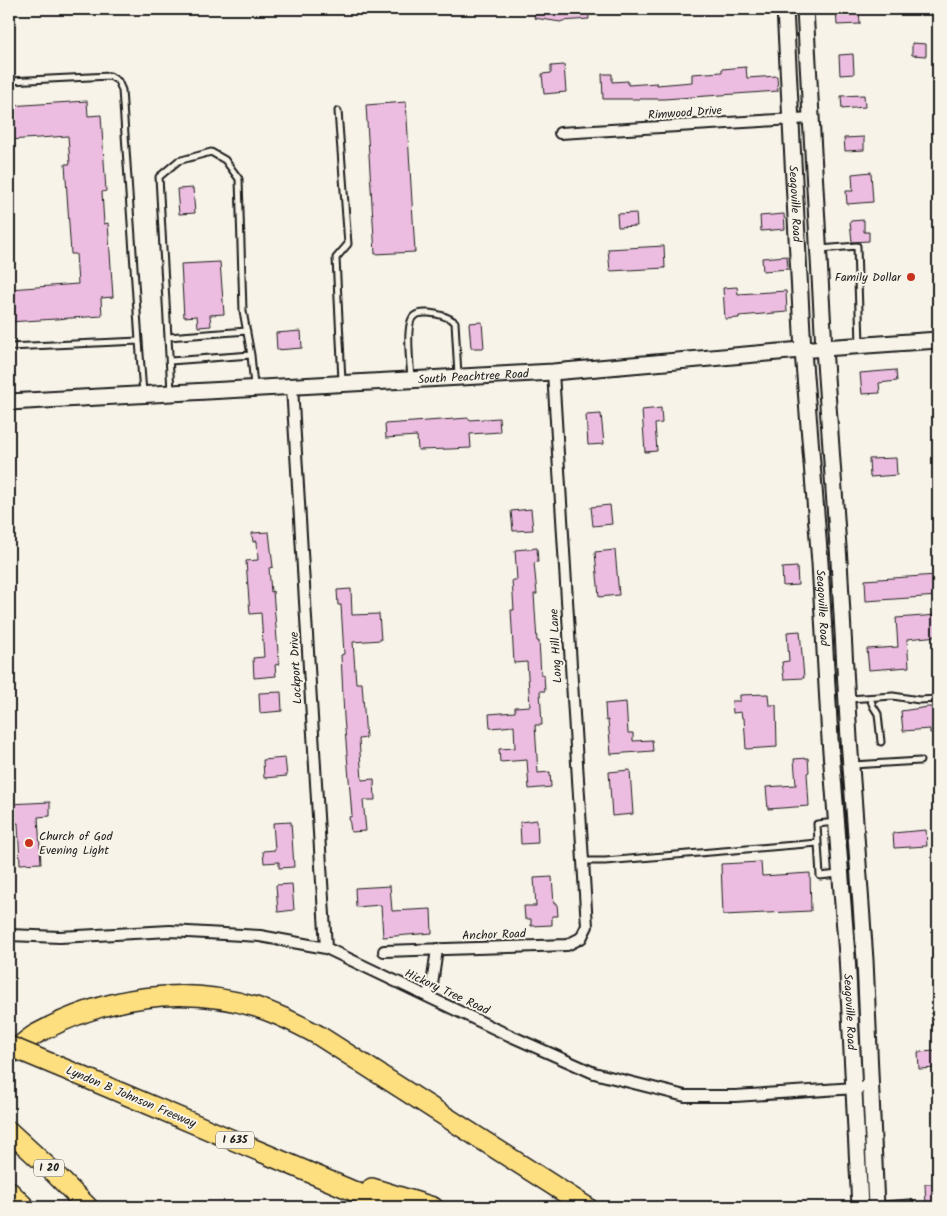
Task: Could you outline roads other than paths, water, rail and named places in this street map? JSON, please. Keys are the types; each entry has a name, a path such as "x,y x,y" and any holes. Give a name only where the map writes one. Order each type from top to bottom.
{"highway":[{"path":"9,1055 35,1035 86,1011 119,1002 154,996 189,995 224,999 256,1007 311,1031 587,1207"},
{"name":"Lyndon B Johnson Freeway","path":"9,1046 391,1207"},
{"name":"I 20","path":"9,1131 88,1207"},
{"path":"291,1164 433,1207"},
{"path":"9,1191 26,1207"}],"main road":[{"name":"Seagoville Road","path":"785,9 803,351 820,563 845,935 860,1207"},
{"name":"Seagoville Road","path":"805,9 850,765 863,934 876,1206"},
{"name":"South Peachtree Road","path":"9,402 553,372 938,340"},
{"path":"820,563 839,561"},
{"path":"826,668 844,667"},
{"path":"845,935 863,934"}],"street":[{"name":"Rimwood Drive","path":"560,134 811,118"},
{"name":"Long Hill Lane","path":"553,372 575,752 587,917"},
{"name":"Lockport Drive","path":"292,387 326,948"},
{"name":"Anchor Road","path":"384,951 567,945 581,938 586,926 587,917"},
{"name":"Hickory Tree Road","path":"9,935 60,937 170,931 260,936 326,948 594,1073 685,1096 743,1095 870,1087"},
{"path":"427,996 432,985 437,949"}],"lane":[{"path":"9,81 110,76 118,81 122,90 143,395"},
{"path":"338,112 348,244 336,258 342,384"},
{"path":"171,393 159,177 178,162 211,152 225,160 239,179 243,310 251,355 254,389"},
{"path":"819,249 857,246 860,346"},
{"path":"411,380 408,342 411,321 414,316 422,312 449,317 455,322 458,378"},
{"path":"168,337 247,332"},
{"path":"9,347 139,341"},
{"path":"170,361 251,355"},
{"path":"846,700 893,696 919,700 938,699"},
{"path":"870,698 878,714 880,742"},
{"path":"850,765 920,761"},
{"path":"836,822 817,824 820,876 840,874"},
{"path":"583,861 604,861 818,843"},
{"path":"876,1206 910,1203 910,1207"}],"place":[{"name":"Family Dollar","path":"911,277"},
{"name":"Church of God Evening Light","path":"29,843"}]}
